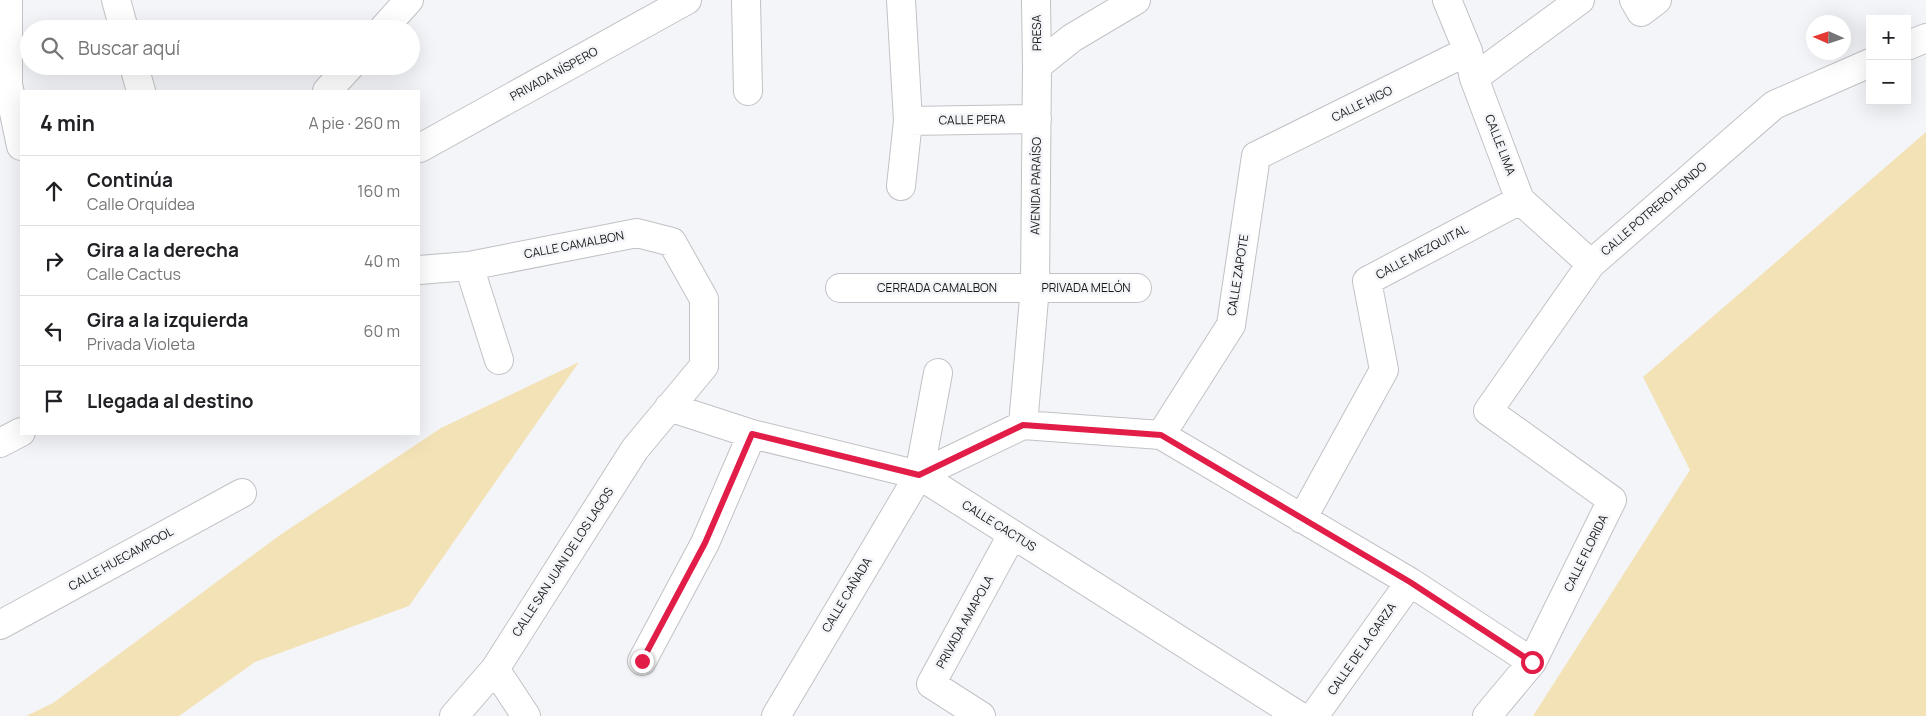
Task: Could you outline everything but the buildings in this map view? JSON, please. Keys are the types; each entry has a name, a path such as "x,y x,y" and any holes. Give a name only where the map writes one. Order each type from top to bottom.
{"street":[{"path":"8,0 8,84 20,141"},
{"path":"116,0 122,20"},
{"path":"391,20 409,0"},
{"name":"PRIVADA NÍSPERO","path":"420,148 687,0"},
{"path":"746,0 748,91"},
{"path":"901,0 908,121 901,186"},
{"name":"PRESA","path":"1036,0 1038,66"},
{"path":"1038,66 1072,38 1136,0"},
{"name":"CALLE LIMA","path":"1447,0 1468,51 1474,78 1520,200 1591,264"},
{"path":"1474,78 1580,0"},
{"path":"1634,0 1641,12 1657,0"},
{"path":"1911,44 1926,38"},
{"name":"CALLE HIGO","path":"1256,156 1468,51"},
{"name":"CALLE POTRERO HONDO","path":"1488,411 1591,264 1774,105 1866,65"},
{"name":"AVENIDA PARAÍSO","path":"1023,425 1035,288 1038,66"},
{"path":"137,75 141,90"},
{"path":"328,90 342,75"},
{"name":"CALLE PERA","path":"908,121 1036,120"},
{"name":"CALLE ZAPOTE","path":"1161,435 1231,325 1256,156"},
{"name":"CALLE MEZQUITAL","path":"1302,519 1384,370 1367,281 1520,200"},
{"name":"CALLE CAMALBON","path":"420,270 469,266 637,233 672,242 704,299 704,366 669,407"},
{"path":"469,266 499,360"},
{"name":"CERRADA CAMALBON","path":"840,288 1035,288"},
{"name":"PRIVADA MELÓN","path":"1035,288 1137,288"},
{"path":"919,475 938,373"},
{"name":"CALLE CACTUS","path":"669,407 752,434 919,475 1299,716"},
{"name":"CALLE SAN JUAN DE LOS LAGOS","path":"454,716 494,669 635,449 669,407"},
{"name":"CALLE FLORIDA","path":"1488,411 1612,500 1532,662"},
{"path":"919,475 1023,425 1161,435 1410,582 1532,662 1487,716"},
{"path":"0,443 20,433"},
{"path":"642,661 705,543 752,434"},
{"name":"CALLE CAÑADA","path":"776,716 919,475"},
{"name":"CALLE HUECAMPOOL","path":"0,625 242,493"},
{"name":"PRIVADA AMAPOLA","path":"982,716 931,684 1012,535"},
{"name":"CALLE DE LA GARZA","path":"1314,716 1410,582"},
{"path":"494,669 526,716"}],"shaded area":[{"path":"1926,132 1926,716 1533,716 1690,470 1643,377"},
{"path":"579,362 409,606 255,662 179,716 26,716 53,703 280,535 441,428"}],"route":[{"path":"642,661 705,543 752,434 919,475 1023,425 1161,435 1410,582 1532,662"}]}
